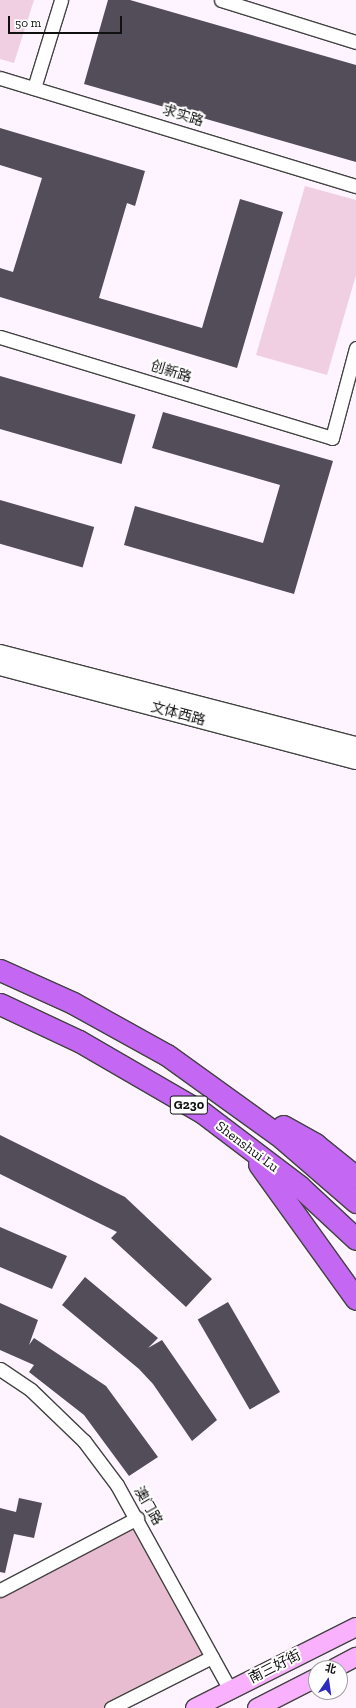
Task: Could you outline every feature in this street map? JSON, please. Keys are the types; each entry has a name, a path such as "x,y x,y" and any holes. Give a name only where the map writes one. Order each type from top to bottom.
{"highway":[{"name":"Shenshui Lu","path":"0,970 72,1003 167,1055 213,1086 282,1138 356,1202"},
{"name":"Shenshui Lu","path":"0,1004 79,1041 161,1087 203,1113 299,1186 356,1239"},
{"path":"213,1086 316,1144 356,1177"},
{"path":"247,1147 356,1299"}],"main road":[{"name":"南三好街","path":"195,1708 356,1627"},
{"path":"257,1708 308,1682"}],"street":[{"path":"34,88 61,0"},
{"path":"221,0 356,42"},
{"name":"求实路","path":"0,78 356,186"},
{"name":"创新路","path":"0,337 332,438 356,348"},
{"name":"文体西路","path":"0,653 356,745"},
{"name":"文体西路","path":"0,667 356,761"},
{"name":"澳门路","path":"0,1369 31,1390 84,1441 117,1485 137,1518 230,1690"},
{"path":"0,1590 137,1518"},
{"path":"111,1708 212,1657"}],"shaded area":[{"path":"0,0 34,0 14,63 0,59"},
{"path":"305,186 356,200 356,275 327,375 256,355"},
{"path":"137,1518 212,1657 111,1708 0,1708 0,1590"}],"building":[{"path":"108,0 130,0 356,65 356,162 84,84"},
{"path":"0,128 145,171 135,206 127,203 99,298 202,328 240,199 283,212 237,368 0,297 0,268 13,272 42,178 0,165"},
{"path":"0,376 136,415 121,464 0,429"},
{"path":"163,412 333,461 294,594 124,545 135,506 263,543 280,485 152,448"},
{"path":"0,500 94,527 83,567 0,544"},
{"path":"0,1135 125,1197 212,1279 186,1307 111,1238 117,1232 0,1174"},
{"path":"0,1227 67,1256 52,1289 0,1267"},
{"path":"85,1277 158,1338 148,1348 162,1340 217,1420 192,1441 153,1384 139,1369 62,1305"},
{"path":"228,1302 280,1392 250,1410 198,1320"},
{"path":"0,1303 38,1320 29,1345 34,1338 106,1386 158,1457 129,1476 84,1415 29,1372 34,1365 0,1350"},
{"path":"19,1498 42,1503 34,1538 14,1534 5,1573 0,1572 0,1508 16,1512"}]}
